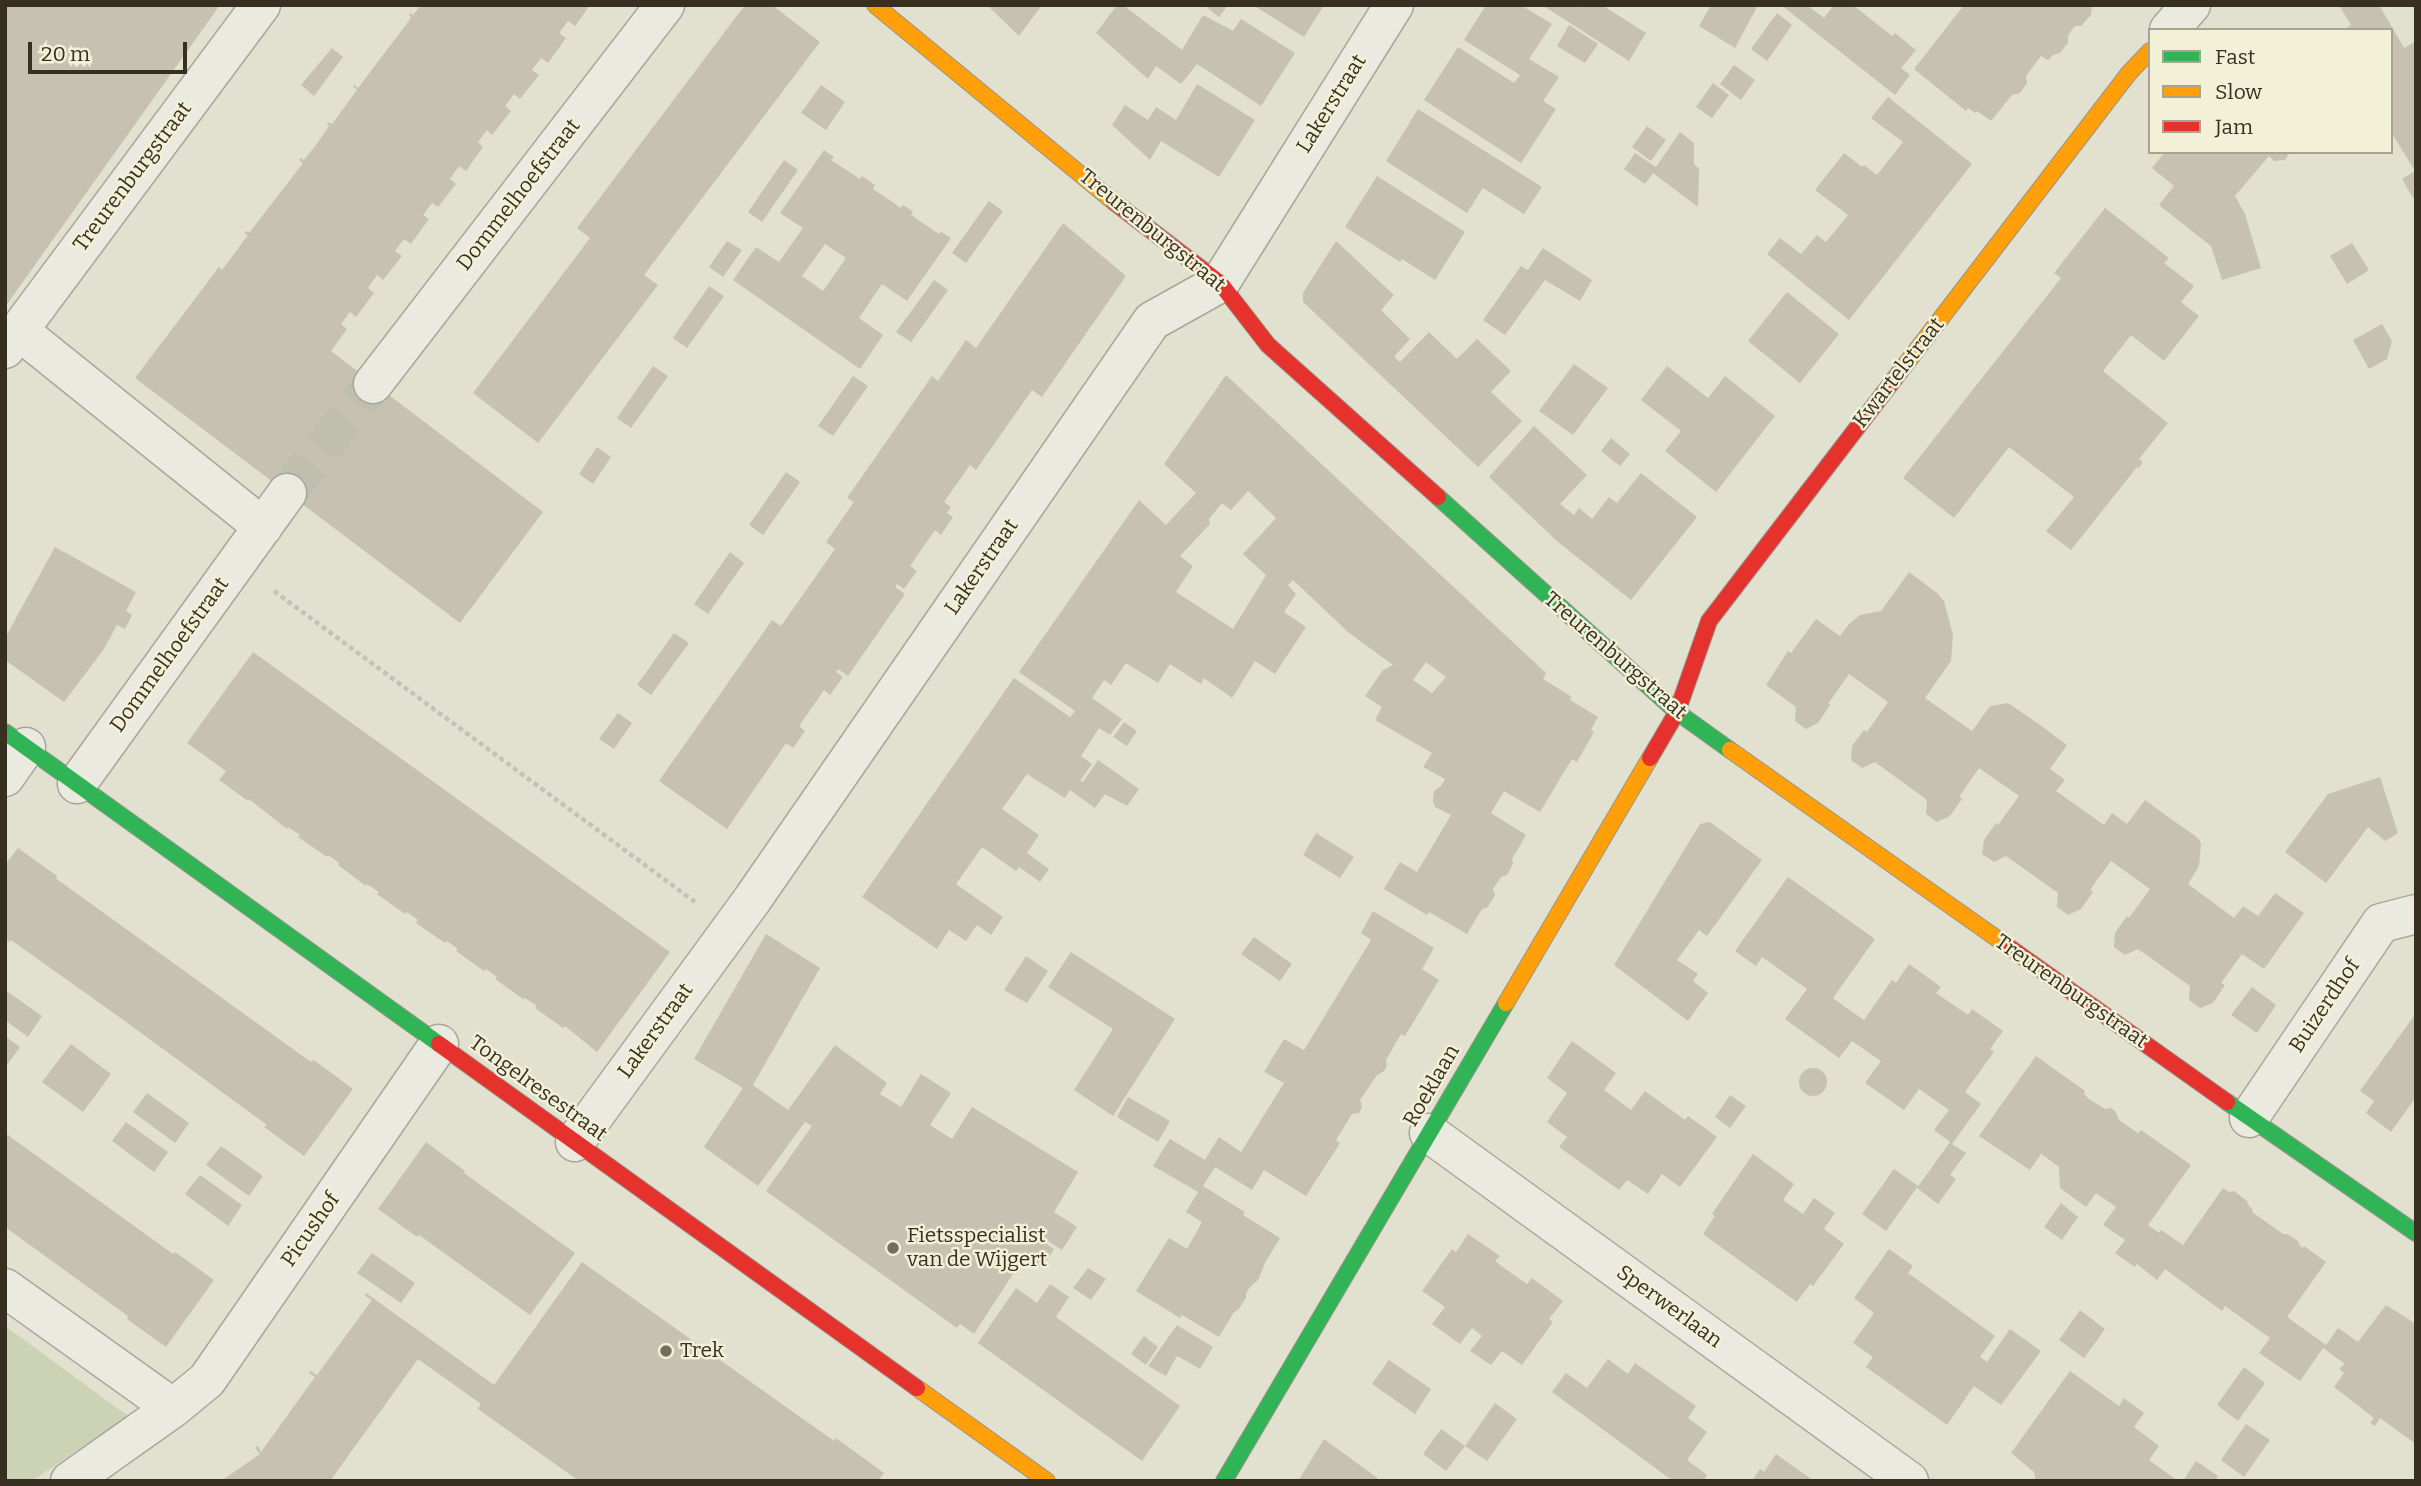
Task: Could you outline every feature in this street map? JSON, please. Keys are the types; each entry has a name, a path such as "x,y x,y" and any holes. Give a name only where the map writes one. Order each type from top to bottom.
{"street":[{"name":"Treurenburgstraat","path":"12,340 261,5"},
{"name":"Dommelhoefstraat","path":"373,384 665,5"},
{"name":"Treurenburgstraat","path":"875,5 1154,234 1220,283 1268,345 1676,712 2249,1118 2416,1233"},
{"name":"Lakerstraat","path":"575,1142 741,914 1152,321 1220,283 1394,5"},
{"path":"2171,28 2191,5"},
{"name":"Kwartelstraat","path":"1676,712 1709,621 2129,73 2148,53"},
{"path":"12,340 263,527"},
{"name":"Dommelhoefstraat","path":"77,784 287,493"},
{"name":"Roeklaan","path":"1224,1481 1676,712"},
{"name":"Tongelresestraat","path":"12,752 77,784 1047,1481"},
{"name":"Buizerdhof","path":"2249,1118 2381,923 2416,914"},
{"name":"Picushof","path":"70,1481 173,1408 207,1380 439,1044"},
{"name":"Sperwerlaan","path":"1429,1133 1909,1481"},
{"path":"5,1288 173,1408"}],"path":[{"path":"236,564 741,914"}],"green space":[{"path":"5,1326 128,1416 32,1481 5,1481"}],"building":[{"path":"5,5 220,5 5,307"},
{"path":"421,5 590,5 575,26 568,21 559,33 566,38 548,63 541,58 532,70 539,75 520,99 514,94 505,106 511,111 492,135 487,130 478,142 483,147 466,171 459,166 450,179 456,184 438,207 432,203 423,215 429,219 411,244 404,239 395,251 402,256 383,280 377,275 368,288 374,293 356,317 350,312 341,324 347,329 331,351 543,512 460,623 135,378 219,267 222,270 248,235 244,233 249,233 303,163 299,160 304,160 329,126 328,122 332,124 357,90 353,86 358,88 411,18 410,13 413,15"},
{"path":"745,5 772,5 820,42 644,275 658,285 538,443 473,393 590,238 577,228"},
{"path":"987,5 1042,5 1019,36"},
{"path":"1117,5 1123,5 1182,50 1203,15 1233,31 1241,19 1295,53 1261,106 1197,64 1181,84 1156,66 1148,79 1096,33"},
{"path":"1204,5 1228,5 1219,17"},
{"path":"1253,5 1324,5 1304,37"},
{"path":"1486,5 1521,5 1552,24 1529,59 1559,77 1543,101 1556,109 1521,163 1424,100 1458,47 1514,83 1520,75 1464,40"},
{"path":"1542,5 1579,5 1583,8 1585,5 1602,5 1646,33 1629,61"},
{"path":"1711,5 1758,5 1735,48 1699,26"},
{"path":"1781,5 1807,5 1824,18 1833,6 1853,5 1892,36 1895,33 1916,50 1901,68 1910,75 1895,95"},
{"path":"1964,5 2092,5 2091,15 2081,26 2075,26 2068,36 2068,43 2060,53 2048,60 2041,56 2026,76 2027,83 2020,93 2012,95 1991,121 1977,111 1975,113 1968,108 1966,111 1914,69"},
{"path":"2339,5 2379,5 2392,28 2347,28 2351,25"},
{"path":"1777,13 1792,25 1767,61 1751,49"},
{"path":"1569,25 1598,44 1585,63 1557,46"},
{"path":"2393,29 2404,48 2416,41 2416,203 2402,179 2415,171 2393,135"},
{"path":"332,48 343,57 314,96 301,85"},
{"path":"1734,65 1755,80 1741,100 1720,84"},
{"path":"1713,83 1729,95 1712,118 1696,107"},
{"path":"1197,84 1255,120 1219,177 1161,141 1150,160 1112,125 1125,105 1148,120 1156,107 1176,120"},
{"path":"821,85 845,102 826,130 801,113"},
{"path":"1888,97 1972,164 1849,320 1767,254 1780,238 1801,254 1817,235 1826,242 1848,215 1815,190 1844,153 1877,175 1903,142 1871,118"},
{"path":"1418,109 1542,187 1524,214 1483,188 1467,213 1386,161"},
{"path":"1647,126 1666,140 1651,161 1632,147"},
{"path":"1680,132 1694,143 1694,164 1699,169 1698,207 1653,173 1645,184 1624,169 1635,153 1656,167"},
{"path":"824,150 834,157 831,160 860,179 862,176 875,185 873,189 901,208 903,205 908,208 913,212 911,215 939,234 940,231 951,238 907,301 882,284 859,318 883,335 860,369 733,280 756,247 779,262 803,228 780,213","holes":["825,244 846,258 823,291 802,276"]},
{"path":"2163,154 2289,154 2285,160 2274,161 2269,156 2235,196 2245,214 2261,268 2222,280 2211,246 2159,205 2174,186 2152,168"},
{"path":"784,160 798,170 762,222 748,212"},
{"path":"1377,176 1465,232 1435,280 1402,259 1400,262 1345,227"},
{"path":"989,201 1003,211 966,263 952,253"},
{"path":"2105,208 2169,258 2164,263 2194,286 2181,302 2199,316 2164,361 2131,335 2103,371 2168,423 2139,459 2143,462 2139,468 2137,467 2071,550 2046,531 2074,497 2009,447 1954,518 1903,478 2061,278 2054,273"},
{"path":"1063,223 1126,276 1042,397 1032,390 976,470 970,465 944,502 951,507 947,513 953,517 941,535 935,530 910,566 917,571 904,589 897,584 895,587 905,594 848,676 838,669 836,672 843,677 830,695 824,690 799,726 805,731 793,748 786,743 727,829 659,781 772,620 781,626 835,549 826,542 854,502 847,498 932,376 938,381 966,340 976,348"},
{"path":"727,241 742,250 723,277 709,267"},
{"path":"1336,241 1394,295 1381,310 1410,339 1394,357 1400,362 1429,332 1457,359 1477,339 1511,371 1491,392 1522,421 1478,467 1303,302 1303,293"},
{"path":"2352,243 2369,270 2347,284 2330,256"},
{"path":"1543,248 1592,280 1580,301 1545,280 1505,335 1483,320 1521,266 1528,270"},
{"path":"934,280 948,290 911,342 896,332"},
{"path":"709,286 724,296 687,348 673,338"},
{"path":"1787,292 1839,334 1800,383 1748,341"},
{"path":"2382,324 2392,341 2387,359 2369,369 2353,340"},
{"path":"1574,364 1608,388 1573,435 1539,411"},
{"path":"653,366 668,376 631,428 617,418"},
{"path":"1667,366 1708,398 1725,376 1775,416 1716,492 1665,451 1681,431 1641,400"},
{"path":"1226,375 1546,673 1543,679 1598,717 1591,730 1594,732 1577,762 1572,759 1540,812 1504,791 1491,813 1526,835 1512,859 1513,864 1507,875 1501,877 1493,889 1495,895 1488,907 1482,909 1467,934 1429,912 1427,915 1384,889 1400,862 1417,872 1451,815 1435,807 1433,801 1434,791 1445,779 1423,767 1432,753 1375,720 1382,707 1365,696 1383,670 1393,665 1348,632 1293,580 1288,585 1296,594 1284,612 1306,627 1275,674 1255,661 1232,698 1204,678 1201,684 1170,664 1158,683 1126,663 1111,685 1104,680 1092,698 1122,719 1110,735 1099,728 1081,756 1092,764 1080,781 1083,782 1098,760 1139,789 1127,806 1105,794 1095,808 1070,790 1065,798 1027,774 1002,809 1039,835 1027,853 1049,869 1040,882 1019,867 1016,871 982,847 956,884 1003,917 991,935 977,925 966,941 949,930 937,949 862,897 1014,678 1070,717 1075,711 1019,672 1139,500 1166,525 1196,493 1164,464","holes":["1248,491 1276,518 1243,554 1266,575 1233,629 1176,592 1193,566 1180,556 1210,524 1209,519 1222,503 1231,510","1426,662 1446,677 1432,693 1413,680"]},
{"path":"853,376 868,386 833,436 818,426"},
{"path":"1534,426 1587,475 1560,504 1574,515 1579,508 1592,519 1609,497 1617,503 1641,473 1697,517 1631,600 1558,542 1489,477"},
{"path":"1611,438 1630,454 1620,466 1601,451"},
{"path":"597,447 611,457 593,484 579,474"},
{"path":"786,472 800,482 763,535 749,525"},
{"path":"55,547 136,592 126,611 132,615 125,629 117,625 104,649 64,702 5,660 5,638"},
{"path":"730,552 744,563 708,614 694,604"},
{"path":"1909,572 1944,601 1953,635 1951,661 1925,698 1972,731 1990,706 2008,703 2040,725 2067,745 2050,769 2065,780 2056,791 2104,825 2112,813 2127,824 2145,800 2198,838 2201,844 2199,866 2188,884 2234,918 2243,906 2258,916 2275,893 2304,913 2264,969 2242,954 2221,983 2225,985 2213,1003 2200,1008 2189,1000 2190,986 2138,949 2125,955 2114,947 2115,933 2150,889 2111,861 2090,890 2093,892 2081,909 2068,915 2057,907 2058,893 2006,856 1994,862 1982,854 1984,840 2019,796 1979,768 1959,797 1962,799 1950,816 1937,822 1926,814 1927,800 1875,762 1862,768 1851,760 1852,746 1864,730 1867,732 1888,702 1849,674 1818,723 1806,729 1795,721 1796,707 1766,685 1788,651 1791,653 1816,619 1840,636 1860,615 1881,611"},
{"path":"674,633 689,643 651,695 637,685"},
{"path":"253,652 670,952 597,1052 565,1026 563,1028 535,1008 537,1006 495,979 497,977 486,969 484,971 456,951 458,949 447,941 445,943 416,923 418,920 377,894 379,892 367,884 366,886 328,855 327,857 298,837 300,835 288,827 287,829 249,799 248,801 219,780 226,771 187,743"},
{"path":"618,713 632,723 614,749 599,739"},
{"path":"1124,722 1137,731 1127,746 1113,737"},
{"path":"2380,777 2398,833 2385,841 2368,827 2326,883 2285,852 2328,794"},
{"path":"1710,822 1762,860 1707,936 1699,930 1677,960 1698,974 1693,981 1708,993 1688,1021 1614,965 1700,824"},
{"path":"1316,833 1354,857 1340,878 1303,855"},
{"path":"18,848 57,876 58,880 311,1062 314,1060 353,1089 304,1156 264,1127 267,1125 122,1019 11,940 5,940 5,865"},
{"path":"1788,877 1875,939 1833,998 1848,1009 1864,1020 1892,980 1896,983 1909,964 1941,987 1936,993 1968,1015 1972,1009 2003,1031 1990,1049 1994,1052 1965,1092 1981,1104 1952,1144 1966,1153 1950,1175 1956,1179 1938,1204 1917,1188 1950,1142 1934,1130 1949,1110 1919,1089 1904,1110 1865,1083 1881,1061 1852,1041 1839,1058 1785,1019 1807,989 1762,957 1756,966 1735,951"},
{"path":"1373,911 1434,948 1422,969 1439,980 1405,1036 1401,1034 1386,1060 1384,1071 1377,1075 1360,1100 1362,1107 1359,1113 1352,1114 1336,1140 1340,1143 1306,1196 1264,1170 1252,1190 1215,1167 1203,1186 1280,1238 1258,1280 1250,1287 1246,1298 1219,1337 1182,1315 1180,1318 1136,1291 1169,1238 1187,1249 1202,1222 1186,1212 1198,1192 1153,1166 1170,1139 1205,1160 1219,1137 1241,1152 1284,1083 1264,1072 1284,1039 1304,1050 1371,940 1361,933"},
{"path":"766,934 820,968 753,1085 788,1110 835,1045 887,1083 880,1094 901,1107 921,1074 951,1093 930,1125 952,1139 972,1107 1078,1172 1054,1212 1077,1227 1062,1250 1039,1235 1037,1237 1054,1249 1042,1268 1024,1257 974,1334 960,1324 957,1328 766,1191 812,1126 805,1122 758,1186 704,1147 743,1088 694,1059"},
{"path":"1254,937 1292,964 1280,981 1241,954"},
{"path":"1071,952 1175,1019 1113,1116 1074,1090 1113,1029 1048,987"},
{"path":"1026,956 1048,971 1027,1003 1004,990"},
{"path":"2252,987 2276,1005 2257,1033 2231,1015"},
{"path":"5,990 42,1016 28,1037 5,1020"},
{"path":"2416,1013 2416,1097 2391,1132 2366,1113 2374,1101 2360,1091"},
{"path":"5,1036 20,1047 5,1068"},
{"path":"1572,1041 1616,1073 1604,1090 1631,1110 1645,1091 1685,1120 1688,1116 1717,1137 1680,1187 1662,1174 1648,1194 1627,1180 1619,1190 1559,1147 1567,1137 1547,1122 1567,1093 1547,1078"},
{"path":"71,1044 111,1074 83,1112 42,1082"},
{"path":"2036,1056 2085,1091 2084,1094 2089,1099 2105,1109 2111,1108 2119,1120 2138,1133 2141,1130 2191,1165 2148,1225 2159,1233 2161,1230 2183,1245 2223,1188 2229,1192 2234,1191 2247,1201 2252,1212 2326,1262 2287,1317 2326,1345 2338,1328 2358,1342 2386,1305 2416,1324 2416,1444 2380,1418 2375,1426 2370,1423 2374,1418 2334,1387 2344,1373 2339,1369 2345,1364 2323,1348 2300,1381 2259,1353 2270,1338 2225,1306 2222,1311 2165,1269 2157,1280 2137,1264 2135,1267 2115,1253 2125,1240 2103,1225 2116,1207 2096,1193 2086,1207 2060,1188 2059,1167 2041,1154 2030,1170 1979,1136"},
{"path":"1813,1068 1823,1072 1827,1082 1823,1092 1813,1096 1803,1092 1799,1082 1803,1072"},
{"path":"147,1093 189,1123 175,1143 133,1112"},
{"path":"1730,1095 1746,1106 1730,1128 1715,1117"},
{"path":"1128,1097 1170,1121 1158,1142 1117,1117"},
{"path":"126,1122 168,1152 154,1172 112,1141"},
{"path":"5,1133 173,1254 175,1252 214,1280 166,1347 127,1319 128,1316 5,1227"},
{"path":"426,1142 465,1171 464,1173 575,1253 530,1315 419,1235 417,1237 378,1209"},
{"path":"221,1146 263,1176 249,1196 206,1165"},
{"path":"1753,1154 1794,1184 1783,1200 1803,1214 1814,1198 1835,1213 1824,1229 1844,1244 1813,1286 1810,1284 1797,1302 1703,1234 1715,1216 1712,1214"},
{"path":"1894,1169 1918,1186 1886,1231 1862,1214"},
{"path":"200,1175 242,1205 228,1226 185,1194"},
{"path":"2061,1203 2078,1217 2062,1240 2044,1227"},
{"path":"1468,1234 1500,1256 1495,1261 1511,1273 1527,1284 1532,1278 1563,1301 1549,1319 1553,1322 1522,1365 1502,1351 1491,1365 1470,1351 1482,1336 1472,1328 1460,1344 1432,1324 1445,1307 1422,1291 1452,1249 1456,1252"},
{"path":"1889,1249 1913,1266 1908,1273 1995,1336 1980,1357 1987,1362 2010,1329 2041,1351 2001,1405 1974,1386 1947,1425 1866,1367 1873,1357 1853,1343 1874,1313 1854,1298"},
{"path":"372,1253 415,1283 401,1303 357,1273"},
{"path":"582,1262 834,1441 836,1438 884,1473 878,1481 579,1481 478,1409 481,1404 418,1359 330,1481 221,1481 260,1454 255,1448 258,1446 261,1452 315,1377 310,1371 317,1375 372,1300 365,1296 366,1293 494,1385"},
{"path":"1088,1268 1106,1279 1091,1300 1073,1288"},
{"path":"1050,1284 1069,1297 1056,1317 1180,1406 1142,1461 978,1343 1016,1288 1037,1303"},
{"path":"2080,1310 2105,1329 2084,1358 2059,1340"},
{"path":"1177,1325 1213,1347 1200,1369 1177,1356 1166,1376 1148,1366"},
{"path":"1144,1336 1158,1347 1146,1365 1131,1354"},
{"path":"1608,1359 1628,1374 1635,1363 1696,1406 1688,1418 1707,1432 1687,1460 1707,1475 1703,1481 1673,1481 1552,1392 1566,1373 1587,1388"},
{"path":"1389,1360 1431,1389 1415,1414 1372,1384"},
{"path":"2244,1367 2265,1383 2238,1421 2217,1405"},
{"path":"2070,1371 2119,1406 2124,1398 2144,1413 2134,1427 2159,1446 2149,1460 2178,1481 2036,1481 2034,1472 2011,1453"},
{"path":"1495,1403 1517,1419 1487,1461 1465,1446"},
{"path":"2246,1424 2270,1440 2244,1477 2221,1460"},
{"path":"1441,1429 1465,1446 1446,1471 1423,1454"},
{"path":"1324,1439 1376,1477 1381,1481 1298,1481"},
{"path":"1776,1454 1814,1481 1752,1481 1760,1469 1764,1472"},
{"path":"2196,1461 2218,1476 2215,1481 2183,1481"}],"tunnel":[{"path":"287,493 373,384"}],"traffic: fast":[{"path":"1438,497 1677,712 1730,750"},
{"path":"5,732 439,1044"},
{"path":"1224,1481 1506,1003"},
{"path":"2227,1102 2416,1233"}],"traffic: slow":[{"path":"875,5 1114,202"},
{"path":"1899,373 2129,73 2148,53"},
{"path":"1730,750 2006,945"},
{"path":"1506,1003 1650,758"},
{"path":"917,1388 1047,1481"}],"traffic: jam":[{"path":"1114,202 1220,283 1268,345 1438,497"},
{"path":"1650,758 1677,712 1709,621 1899,373"},
{"path":"2006,945 2227,1102"},
{"path":"439,1044 917,1388"}],"place":[{"name":"Fietsspecialist van de Wijgert","path":"893,1248"},
{"name":"Trek","path":"666,1351"}]}
